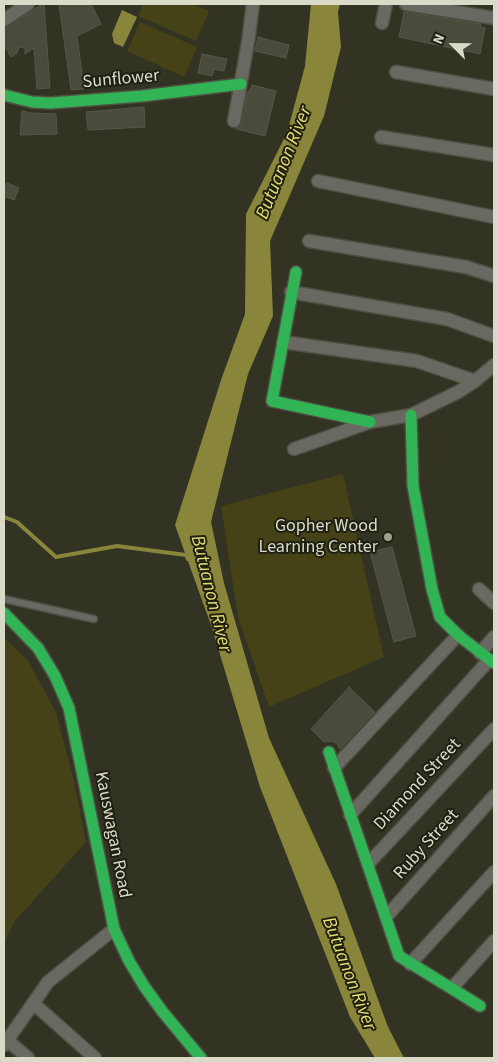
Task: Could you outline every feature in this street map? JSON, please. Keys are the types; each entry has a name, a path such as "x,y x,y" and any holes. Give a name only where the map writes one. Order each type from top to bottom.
{"street":[{"path":"4,20 28,4"},
{"path":"234,121 253,4"},
{"path":"382,23 386,4"},
{"path":"406,4 494,18"},
{"path":"396,72 494,89"},
{"name":"Sunflower","path":"4,95 32,102 51,103 142,96 241,84"},
{"path":"381,137 494,155"},
{"path":"318,181 494,217"},
{"path":"309,241 466,267 494,276"},
{"path":"296,272 272,401 370,422"},
{"path":"291,292 447,319 494,336"},
{"path":"283,342 417,362 475,381"},
{"path":"294,449 370,422 411,414 458,392 494,365"},
{"path":"411,414 413,486 432,589 440,617 458,635 488,659"},
{"path":"479,589 494,603"},
{"name":"Kauswagan Road","path":"4,614 38,648 55,676 69,708 114,929 129,961 144,986 201,1058"},
{"path":"334,768 458,635"},
{"path":"350,816 488,659 494,637"},
{"name":"Diamond Street","path":"368,864 494,729"},
{"path":"329,752 399,956 480,1006"},
{"name":"Ruby Street","path":"386,917 494,796"},
{"path":"410,964 494,872"},
{"path":"28,1058 5,1042 48,982 114,929"},
{"path":"452,988 494,941"},
{"path":"33,1003 95,1058"}],"lane":[{"path":"4,599 94,619"}],"shaded area":[{"path":"143,4 191,4 209,11 196,41 138,16"},
{"path":"140,22 197,47 184,77 127,51"},
{"path":"343,474 384,657 269,707 238,617 221,506"},
{"path":"4,638 27,659 56,712 73,777 86,842 14,922 4,944"}],"water":[{"name":"Butuanon River","path":"311,4 340,4 338,12 341,47 324,116 270,241 273,316 248,374 211,522 224,583 269,738 336,884 388,1027 404,1058 375,1058 350,1017 260,787 212,628 175,525 221,380 245,314 246,214 287,133 305,66"},
{"path":"122,10 137,17 123,47 114,43 112,34"}],"building":[{"path":"44,4 50,88 37,89 34,48 25,54 25,48 19,47 17,53 11,57 4,45 4,30"},
{"path":"59,4 91,4 101,24 77,36 84,89 71,90"},
{"path":"404,12 481,24 480,27 485,28 480,54 399,37"},
{"path":"258,37 289,45 286,58 255,51"},
{"path":"202,54 227,59 224,71 214,69 212,76 198,73"},
{"path":"252,85 276,91 265,136 236,129 242,123 247,93"},
{"path":"144,107 145,127 88,130 86,112"},
{"path":"22,111 56,114 57,134 20,135"},
{"path":"7,183 19,188 14,200 4,196"},
{"path":"392,547 416,636 394,642 370,552"},
{"path":"349,687 375,712 340,749 336,743 331,741 324,742 311,729"}],"waterway":[{"name":"Butuanon River","path":"4,517 17,522 56,557 117,546 186,555 188,559"}],"traffic: fast":[{"path":"4,95 32,102 51,103 142,96 241,84"},
{"path":"296,272 272,401 370,422"},
{"path":"411,415 413,486 432,589 440,617 458,635 494,663"},
{"path":"4,613 38,648 55,676 69,708 114,929 129,961 144,986 201,1058"},
{"path":"329,752 399,956 480,1006"}],"place":[{"name":"Gopher Wood Learning Center","path":"388,537"}]}
